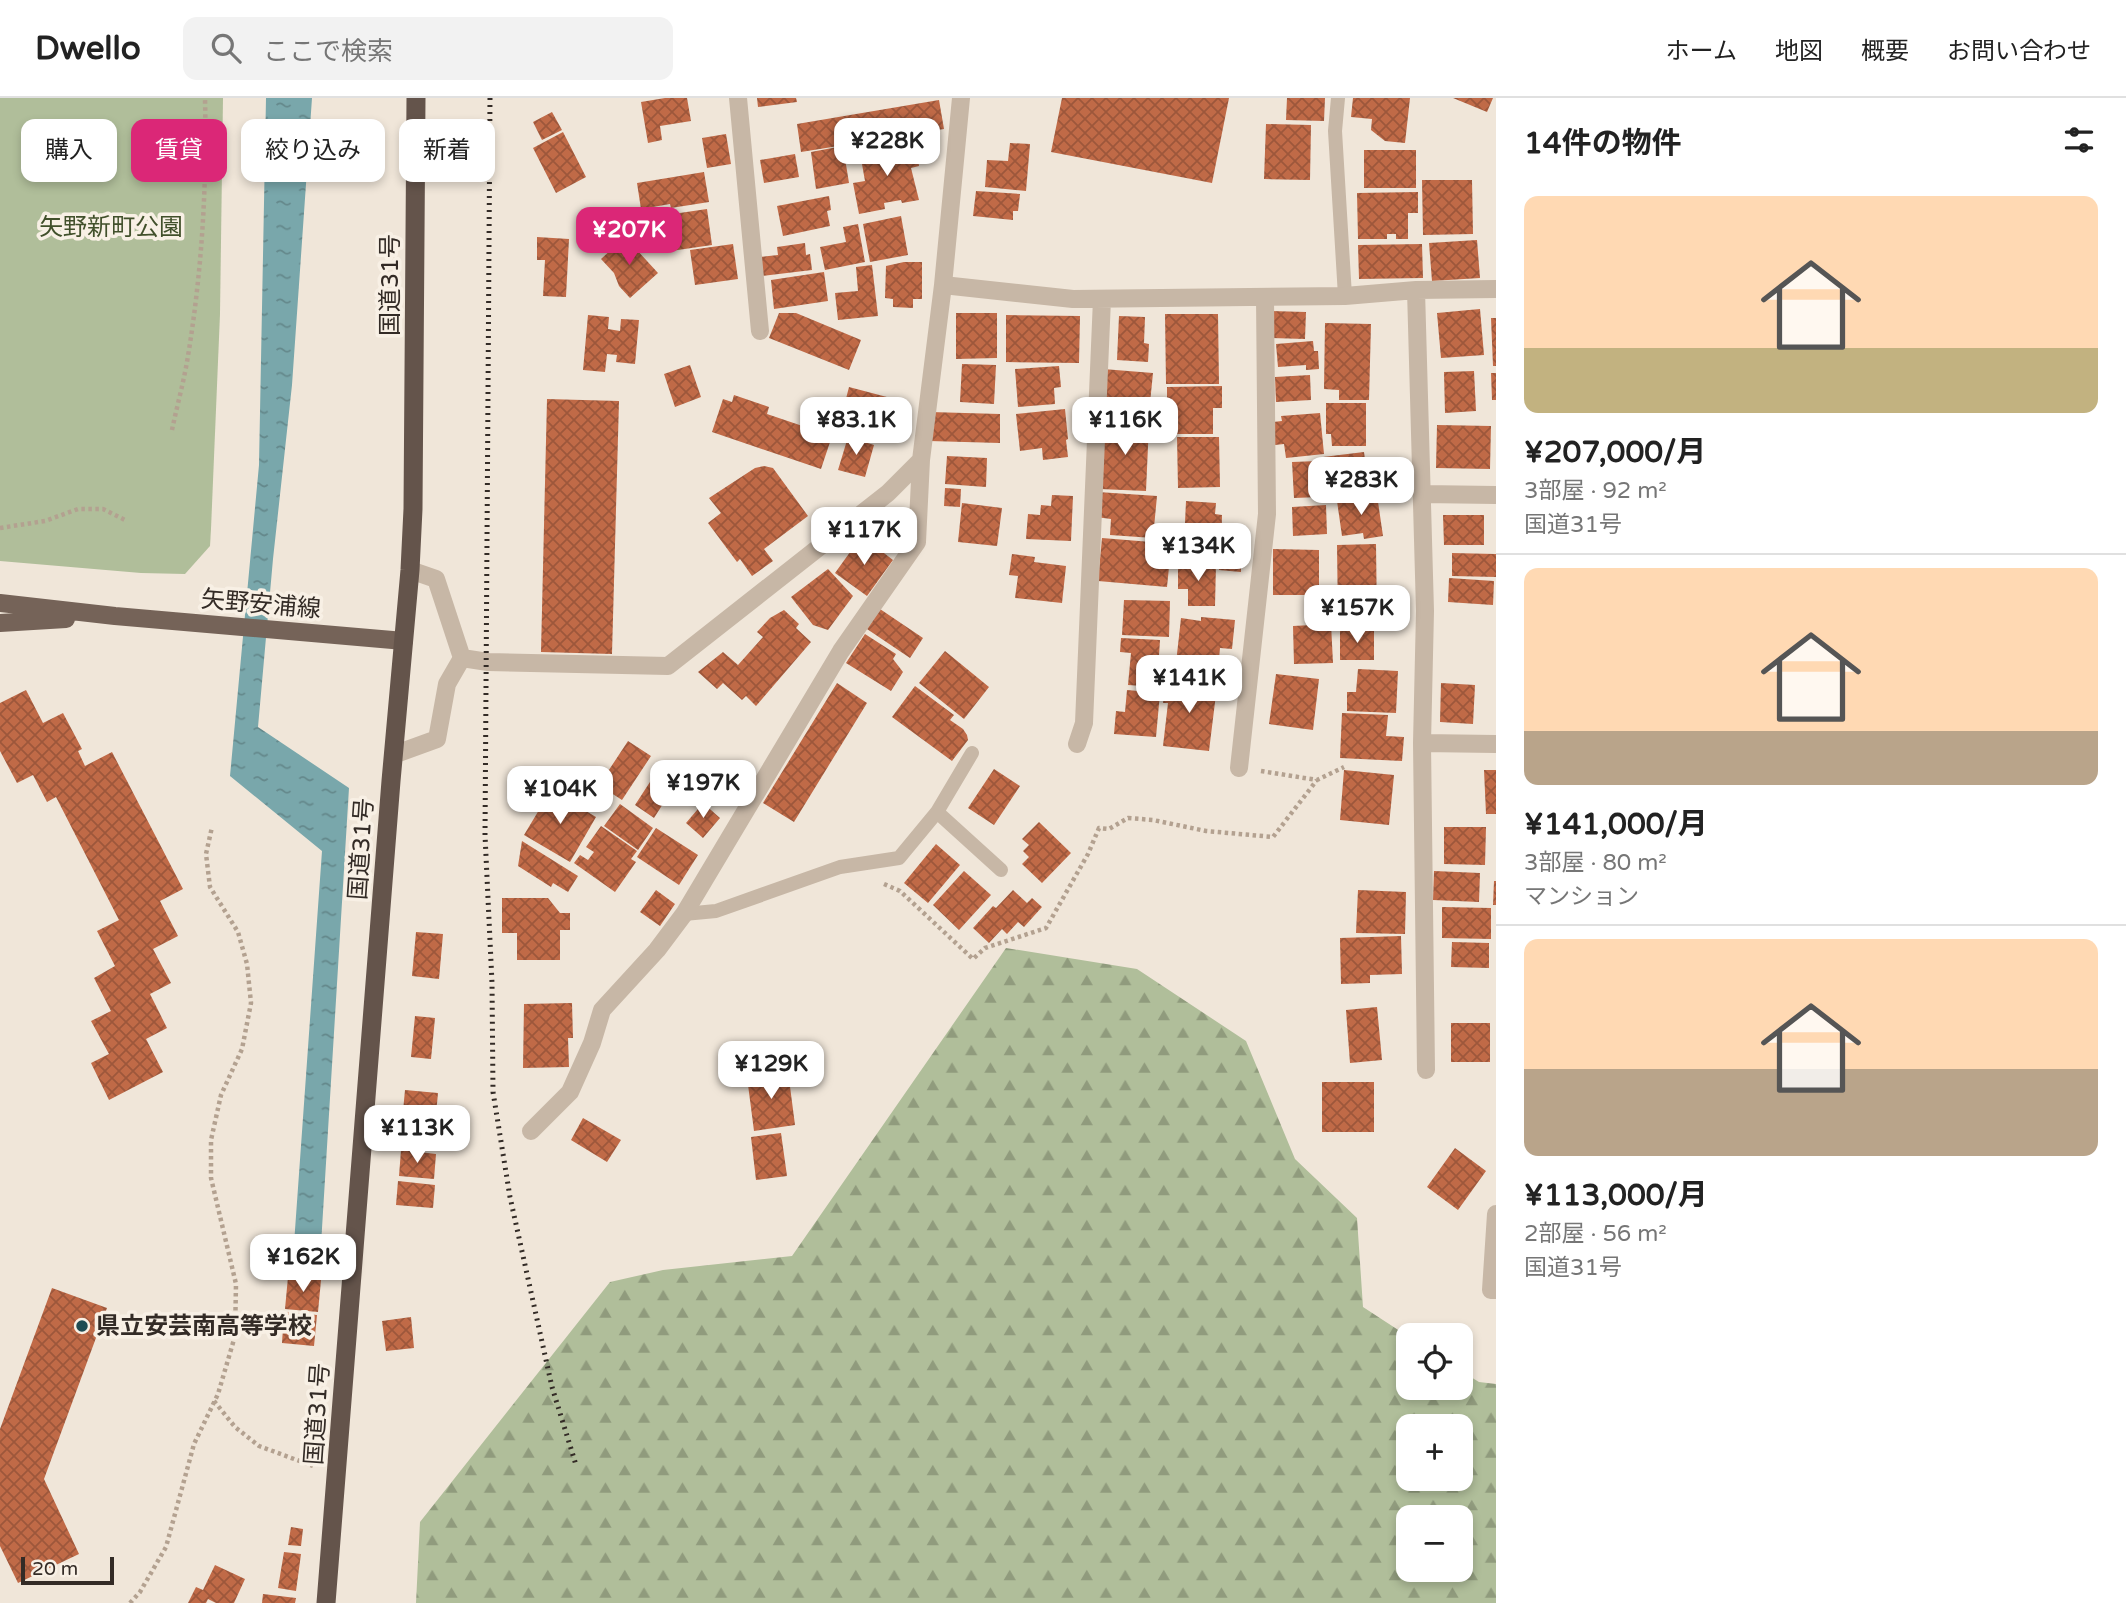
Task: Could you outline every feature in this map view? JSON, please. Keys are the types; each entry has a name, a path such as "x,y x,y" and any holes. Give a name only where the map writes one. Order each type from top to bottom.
{"highway":[{"name":"国道31号","path":"326,1603 410,570 414,495 416,98"}],"main road":[{"name":"矢野安浦線","path":"0,604 404,641"},
{"name":"矢野安浦線","path":"0,623 115,616"}],"street":[{"path":"738,98 760,331"},
{"path":"531,1131 569,1092 592,1043 601,1010 657,950 684,914 841,651 917,542 921,460 943,285 961,98"},
{"path":"943,285 1073,299 1345,296 1416,290 1496,289"},
{"path":"1416,290 1425,611 1422,743 1426,1070"},
{"path":"1239,768 1267,514 1265,297"},
{"path":"1077,744 1084,723 1102,299"},
{"path":"461,658 488,662 668,666 888,493 921,460"},
{"path":"1422,494 1496,495"},
{"path":"393,755 438,739 447,684 461,658 436,579 410,570"},
{"path":"1422,743 1496,744"},
{"path":"1496,1214 1491,1290 1496,1290"}],"lane":[{"path":"1338,98 1335,131 1345,296"},
{"path":"684,914 716,911 840,867 899,858 937,812 972,753"},
{"path":"937,812 1001,870"}],"path":[{"path":"172,430 188,359 200,276 207,169 205,98"},
{"path":"0,528 45,521 78,509 103,509 125,520"},
{"path":"873,884 885,884 900,891 973,959 985,948 1046,928 1088,854 1099,828 1109,829 1128,818 1206,831 1273,836 1317,780 1344,766"},
{"path":"1239,768 1317,780"},
{"path":"130,1603 140,1592 166,1548 194,1444 214,1401 235,1336 236,1284 211,1178 211,1140 221,1095 242,1049 251,1003 247,964 238,932 210,887 206,854 212,827"},
{"path":"214,1401 235,1427 259,1446 319,1468"}],"green space":[{"name":"矢野新町公園","path":"0,98 223,98 223,119 131,119 131,182 222,182 220,314 210,546 185,574 0,561"},
{"path":"1006,948 1137,969 1246,1041 1295,1159 1357,1218 1363,1307 1396,1329 1396,1400 1473,1400 1473,1378 1479,1382 1496,1384 1496,1603 416,1603 420,1522 610,1282 663,1270 792,1256"}],"water":[{"path":"266,98 312,98 311,119 266,119"},
{"path":"264,182 306,182 292,385 258,727 349,788 320,1261 293,1258 322,851 230,776 259,465"}],"building":[{"path":"687,98 691,121 660,126 662,140 648,143 641,102"},
{"path":"757,98 796,98 797,102 758,107"},
{"path":"1062,98 1229,98 1212,183 1051,152"},
{"path":"1287,98 1325,98 1324,121 1286,120"},
{"path":"1353,98 1410,98 1405,143 1385,141 1371,130 1372,119 1351,117"},
{"path":"1453,98 1493,98 1487,112"},
{"path":"939,100 944,129 801,152 797,124"},
{"path":"552,112 562,130 542,140 533,122"},
{"path":"1266,124 1311,125 1310,180 1264,179"},
{"path":"563,132 586,177 556,193 533,148"},
{"path":"726,134 731,164 707,168 702,138"},
{"path":"916,143 919,166 911,168 919,200 884,203 885,209 859,214 853,183 865,181 860,153"},
{"path":"1010,143 1030,144 1026,191 985,187 987,160 1008,161"},
{"path":"843,146 849,183 816,189 811,152"},
{"path":"1364,150 1416,150 1416,188 1364,188"},
{"path":"795,154 799,177 764,183 760,160"},
{"path":"704,172 709,202 641,209 637,183"},
{"path":"1422,180 1472,180 1473,234 1423,235"},
{"path":"976,191 1020,194 1018,211 1013,211 1013,220 973,216"},
{"path":"1418,192 1418,213 1408,213 1408,239 1396,239 1396,234 1387,234 1387,239 1358,239 1357,193"},
{"path":"829,196 831,210 827,211 830,226 783,236 777,206"},
{"path":"707,209 712,245 671,251 666,215"},
{"path":"901,216 908,255 870,262 863,224"},
{"path":"858,224 865,262 825,270 820,247 846,242 843,227"},
{"path":"537,237 569,239 566,297 543,296 545,260 537,260"},
{"path":"625,237 658,273 630,298 601,259"},
{"path":"1477,240 1480,278 1432,281 1429,243"},
{"path":"805,243 812,270 762,276 760,257 778,255 777,247"},
{"path":"733,244 738,279 695,285 690,250"},
{"path":"1422,244 1423,278 1359,279 1358,245"},
{"path":"922,262 922,299 913,299 913,308 893,307 893,299 885,298 886,266"},
{"path":"872,265 878,316 838,320 835,293 858,291 856,267"},
{"path":"824,272 828,301 774,309 771,280"},
{"path":"1480,309 1484,355 1441,358 1437,313"},
{"path":"1271,311 1306,312 1305,339 1271,338"},
{"path":"779,313 796,313 861,340 849,370 769,338"},
{"path":"956,313 997,313 997,358 956,359"},
{"path":"1165,314 1218,314 1219,384 1166,384"},
{"path":"588,315 609,317 608,329 620,331 621,319 639,320 635,364 616,362 617,355 607,354 605,372 583,370"},
{"path":"1006,315 1080,316 1079,363 1006,362"},
{"path":"1119,316 1145,317 1144,343 1149,344 1148,362 1117,360"},
{"path":"1491,318 1496,318 1496,366 1493,366"},
{"path":"1325,323 1371,324 1369,400 1339,400 1339,390 1324,389"},
{"path":"1313,341 1314,351 1318,351 1319,369 1306,370 1306,365 1278,367 1276,344"},
{"path":"962,364 996,365 994,404 960,402"},
{"path":"690,365 701,397 675,407 664,374"},
{"path":"1059,366 1061,387 1054,388 1055,404 1018,407 1015,369"},
{"path":"1103,369 1153,373 1149,413 1132,412 1132,419 1111,417 1113,399 1101,398"},
{"path":"1474,371 1476,411 1445,413 1444,372"},
{"path":"1491,373 1496,373 1496,400 1492,400"},
{"path":"1310,375 1311,400 1276,402 1275,377"},
{"path":"1222,386 1222,408 1213,408 1213,434 1167,434 1167,387"},
{"path":"849,387 902,401 894,435 840,422"},
{"path":"734,395 769,407 767,414 832,436 821,469 712,432 723,399 732,402"},
{"path":"547,399 619,401 612,654 541,652"},
{"path":"1326,403 1366,403 1366,446 1332,446 1331,434 1326,434"},
{"path":"1065,409 1068,457 1043,460 1042,448 1020,451 1016,414"},
{"path":"930,412 1000,414 1000,443 929,441"},
{"path":"1320,413 1324,454 1286,458 1284,444 1275,445 1273,422 1282,421 1281,416"},
{"path":"1104,422 1149,424 1146,491 1100,489"},
{"path":"1437,425 1491,426 1490,469 1436,468"},
{"path":"848,437 874,445 865,477 838,470"},
{"path":"1177,437 1219,437 1220,487 1178,488"},
{"path":"1364,452 1369,489 1328,495 1323,457"},
{"path":"947,456 987,458 986,487 945,484"},
{"path":"1318,461 1320,497 1294,498 1292,462"},
{"path":"755,468 773,468 808,516 764,549 773,561 752,576 740,559 737,562 708,523 721,513 709,498"},
{"path":"945,488 961,489 960,507 944,506"},
{"path":"1098,492 1157,496 1153,538 1110,535 1111,519 1096,517"},
{"path":"1052,495 1073,496 1071,541 1026,539 1028,514 1040,515 1041,505 1051,506"},
{"path":"1377,495 1383,536 1364,539 1363,533 1342,536 1337,501"},
{"path":"1186,501 1216,503 1215,514 1222,515 1221,556 1178,554 1179,530 1190,531 1190,524 1185,523"},
{"path":"962,503 1002,508 997,546 958,542"},
{"path":"1326,505 1327,534 1293,536 1292,507"},
{"path":"1443,515 1484,515 1484,545 1444,545"},
{"path":"1102,538 1151,542 1150,550 1170,557 1167,587 1098,581"},
{"path":"867,540 893,560 867,596 835,573 853,548 858,552"},
{"path":"1376,544 1377,622 1338,622 1337,545"},
{"path":"1273,549 1319,550 1319,595 1273,595"},
{"path":"1452,553 1496,554 1496,577 1452,576"},
{"path":"1012,554 1035,557 1034,562 1066,566 1062,603 1015,598 1018,576 1009,575"},
{"path":"1220,559 1241,560 1241,572 1219,570"},
{"path":"1178,564 1216,564 1215,606 1188,606 1188,589 1178,589"},
{"path":"828,569 853,596 828,630 813,625 791,597"},
{"path":"1449,578 1494,581 1493,605 1448,602"},
{"path":"1124,600 1170,601 1169,637 1122,635"},
{"path":"880,609 923,638 910,658 867,629"},
{"path":"784,610 799,624 796,628 811,642 756,706 746,696 742,700 723,683 717,689 698,672 723,652 738,665 763,637 757,632 770,618"},
{"path":"1201,617 1235,620 1232,649 1220,648 1218,670 1183,667 1183,664 1176,663 1181,618 1201,621"},
{"path":"1331,624 1333,663 1294,664 1293,626"},
{"path":"1340,630 1374,631 1374,660 1340,660"},
{"path":"865,634 896,654 893,659 903,672 891,691 846,663"},
{"path":"1121,638 1160,640 1157,687 1128,685 1131,653 1120,652"},
{"path":"945,651 989,687 964,719 919,683"},
{"path":"1358,669 1398,671 1396,713 1347,711 1347,692 1356,692"},
{"path":"1276,674 1319,679 1313,730 1269,724"},
{"path":"1166,680 1217,686 1209,751 1163,746 1168,703 1163,703"},
{"path":"837,683 867,703 794,822 763,803"},
{"path":"1441,683 1475,685 1473,724 1440,722"},
{"path":"915,686 954,715 950,720 967,735 968,740 952,761 892,717"},
{"path":"26,690 43,723 63,713 82,749 78,751 85,766 112,752 183,889 160,901 178,936 153,949 171,983 150,994 167,1028 146,1039 163,1072 109,1100 91,1063 109,1054 91,1021 111,1011 94,978 115,966 97,931 119,920 56,797 47,802 33,775 17,783 0,751 0,703"},
{"path":"1127,690 1160,693 1156,737 1114,734 1116,711 1125,712"},
{"path":"1342,713 1388,715 1386,736 1404,737 1402,761 1340,758"},
{"path":"628,741 651,756 622,800 599,785"},
{"path":"661,765 680,777 654,818 635,805"},
{"path":"994,769 1020,786 994,825 968,808"},
{"path":"1344,770 1394,775 1389,825 1340,820"},
{"path":"1484,770 1496,770 1496,814 1486,814"},
{"path":"551,790 596,817 570,862 524,835"},
{"path":"703,803 720,818 703,838 686,823"},
{"path":"620,804 653,828 638,850 604,826"},
{"path":"1039,822 1071,853 1042,883 1022,864 1029,857 1023,851 1029,845 1022,839"},
{"path":"601,826 637,851 631,859 636,862 615,892 574,863 580,855 588,860 594,852 586,847"},
{"path":"1444,827 1486,827 1485,865 1444,864"},
{"path":"656,828 698,855 679,885 637,857"},
{"path":"522,841 578,876 568,892 553,883 551,887 518,866"},
{"path":"936,844 960,865 928,903 904,883"},
{"path":"964,871 991,895 959,930 933,905"},
{"path":"1434,871 1480,873 1479,902 1433,900"},
{"path":"1496,881 1496,905 1493,905"},
{"path":"656,890 675,904 660,926 640,912"},
{"path":"1013,890 1027,903 1032,898 1042,907 1024,927 1018,922 1007,934 1002,929 989,943 973,928 993,906 996,908"},
{"path":"1358,890 1406,892 1405,934 1356,933"},
{"path":"502,898 548,898 560,913 570,913 570,930 560,930 560,960 517,960 517,933 502,933"},
{"path":"1442,907 1491,908 1491,939 1442,938"},
{"path":"416,932 443,934 439,979 412,976"},
{"path":"1401,936 1402,974 1370,975 1370,983 1341,984 1340,938"},
{"path":"1452,942 1489,943 1489,968 1451,967"},
{"path":"572,1003 573,1038 568,1038 569,1067 523,1068 524,1004"},
{"path":"1377,1007 1382,1060 1350,1063 1346,1010"},
{"path":"415,1016 435,1018 431,1059 411,1057"},
{"path":"1451,1023 1490,1023 1490,1062 1451,1062"},
{"path":"788,1071 795,1125 754,1131 747,1077"},
{"path":"1322,1082 1374,1082 1374,1132 1322,1132"},
{"path":"405,1090 438,1093 433,1146 400,1143"},
{"path":"583,1118 621,1140 607,1162 571,1140"},
{"path":"781,1133 787,1176 756,1180 751,1137"},
{"path":"1455,1148 1486,1171 1458,1210 1427,1187"},
{"path":"401,1150 436,1154 434,1179 399,1176"},
{"path":"398,1181 435,1185 433,1208 396,1205"},
{"path":"288,1277 321,1280 318,1312 285,1309"},
{"path":"52,1288 107,1308 44,1479 79,1554 18,1583 0,1546 0,1429"},
{"path":"284,1312 317,1315 314,1346 282,1343"},
{"path":"411,1317 414,1348 386,1351 382,1321"},
{"path":"291,1527 303,1529 301,1546 288,1545"},
{"path":"284,1552 301,1554 296,1591 278,1588"},
{"path":"215,1565 245,1579 234,1603 216,1603 208,1599 206,1603 188,1603 196,1587 203,1590"},
{"path":"263,1594 296,1598 295,1603 262,1603"}],"railway":[{"path":"490,98 485,835 492,983 493,1092 510,1197 552,1387 576,1465"}],"place":[{"name":"県立安芸南高等学校","path":"82,1326"}]}
